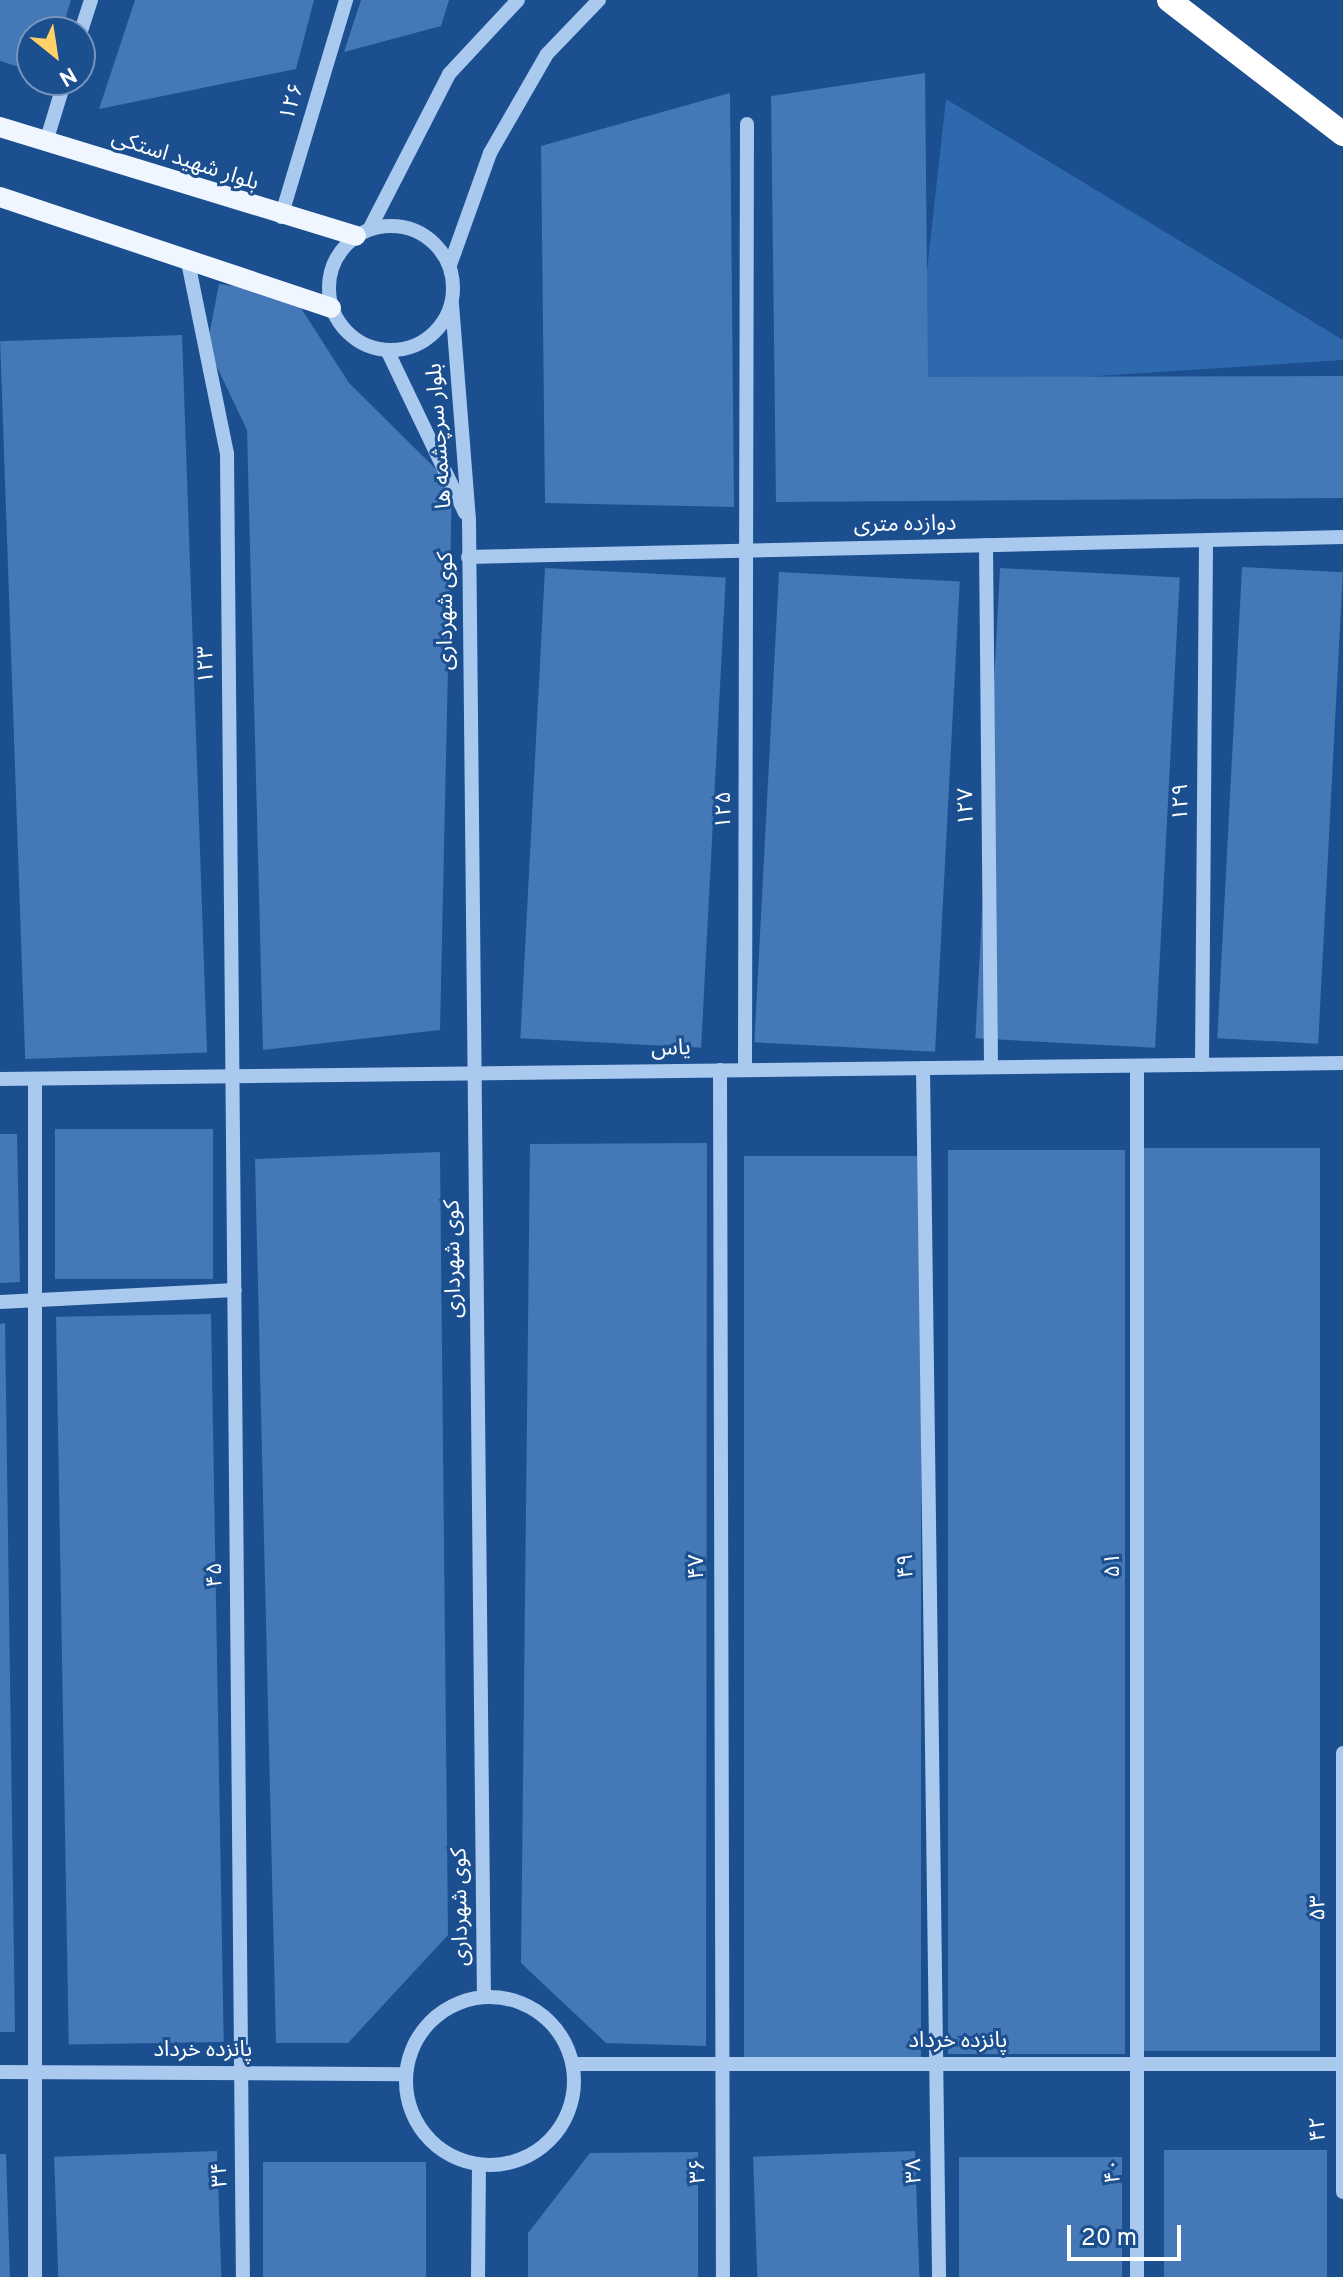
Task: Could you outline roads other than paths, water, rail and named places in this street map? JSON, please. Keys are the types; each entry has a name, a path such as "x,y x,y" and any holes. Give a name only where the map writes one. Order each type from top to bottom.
{"highway":[{"path":"1169,0 1343,134"}],"main road":[{"name":"بلوار شهید استکی","path":"0,127 281,217 363,232"},
{"path":"0,197 187,257 331,308"}],"street":[{"name":"۱۲۶","path":"281,217 346,0"},
{"path":"518,0 449,74 363,232 331,268 331,308 353,337 387,350 435,333 452,304 450,265 490,153 547,54 599,0"},
{"path":"46,142 60,96"},
{"name":"۱۲۵","path":"745,1070 747,124"},
{"path":"363,232 418,230 450,265"},
{"name":"۱۲۳","path":"187,257 227,453 233,1077"},
{"name":"بلوار سرچشمه ها","path":"452,304 469,520"},
{"name":"بلوار سرچشمه ها","path":"387,350 469,520"},
{"name":"کوی شهرداری","path":"469,520 484,1997"},
{"name":"دوازده متری","path":"468,557 1343,537"},
{"name":"۱۲۹","path":"1202,1065 1206,540"},
{"name":"۱۲۷","path":"986,545 991,1067"},
{"name":"یاس","path":"0,1079 1343,1063"},
{"name":"۵۱","path":"1135,2064 1137,1066"},
{"name":"۴۹","path":"923,1068 935,2064"},
{"name":"۴۷","path":"719,2064 720,1070"},
{"name":"۴۵","path":"233,1077 243,2073"},
{"path":"35,1079 35,2277"},
{"path":"0,1302 235,1290"},
{"name":"۵۳","path":"1341,2064 1343,1753"},
{"path":"484,1997 542,2014 573,2064 574,2096 562,2126 540,2150 511,2163 479,2166 448,2155 424,2135 409,2106 406,2074 431,2021 484,1997"},
{"name":"پانزده خرداد","path":"573,2064 1341,2064"},
{"name":"۳۶","path":"719,2064 723,2277"},
{"name":"۳۸","path":"935,2064 939,2277"},
{"name":"۴۰","path":"1135,2064 1137,2277"},
{"name":"۴۲","path":"1341,2064 1343,2192"},
{"name":"پانزده خرداد","path":"0,2072 406,2074"},
{"name":"۳۴","path":"243,2073 243,2277"},
{"path":"478,2277 479,2166"}]}
